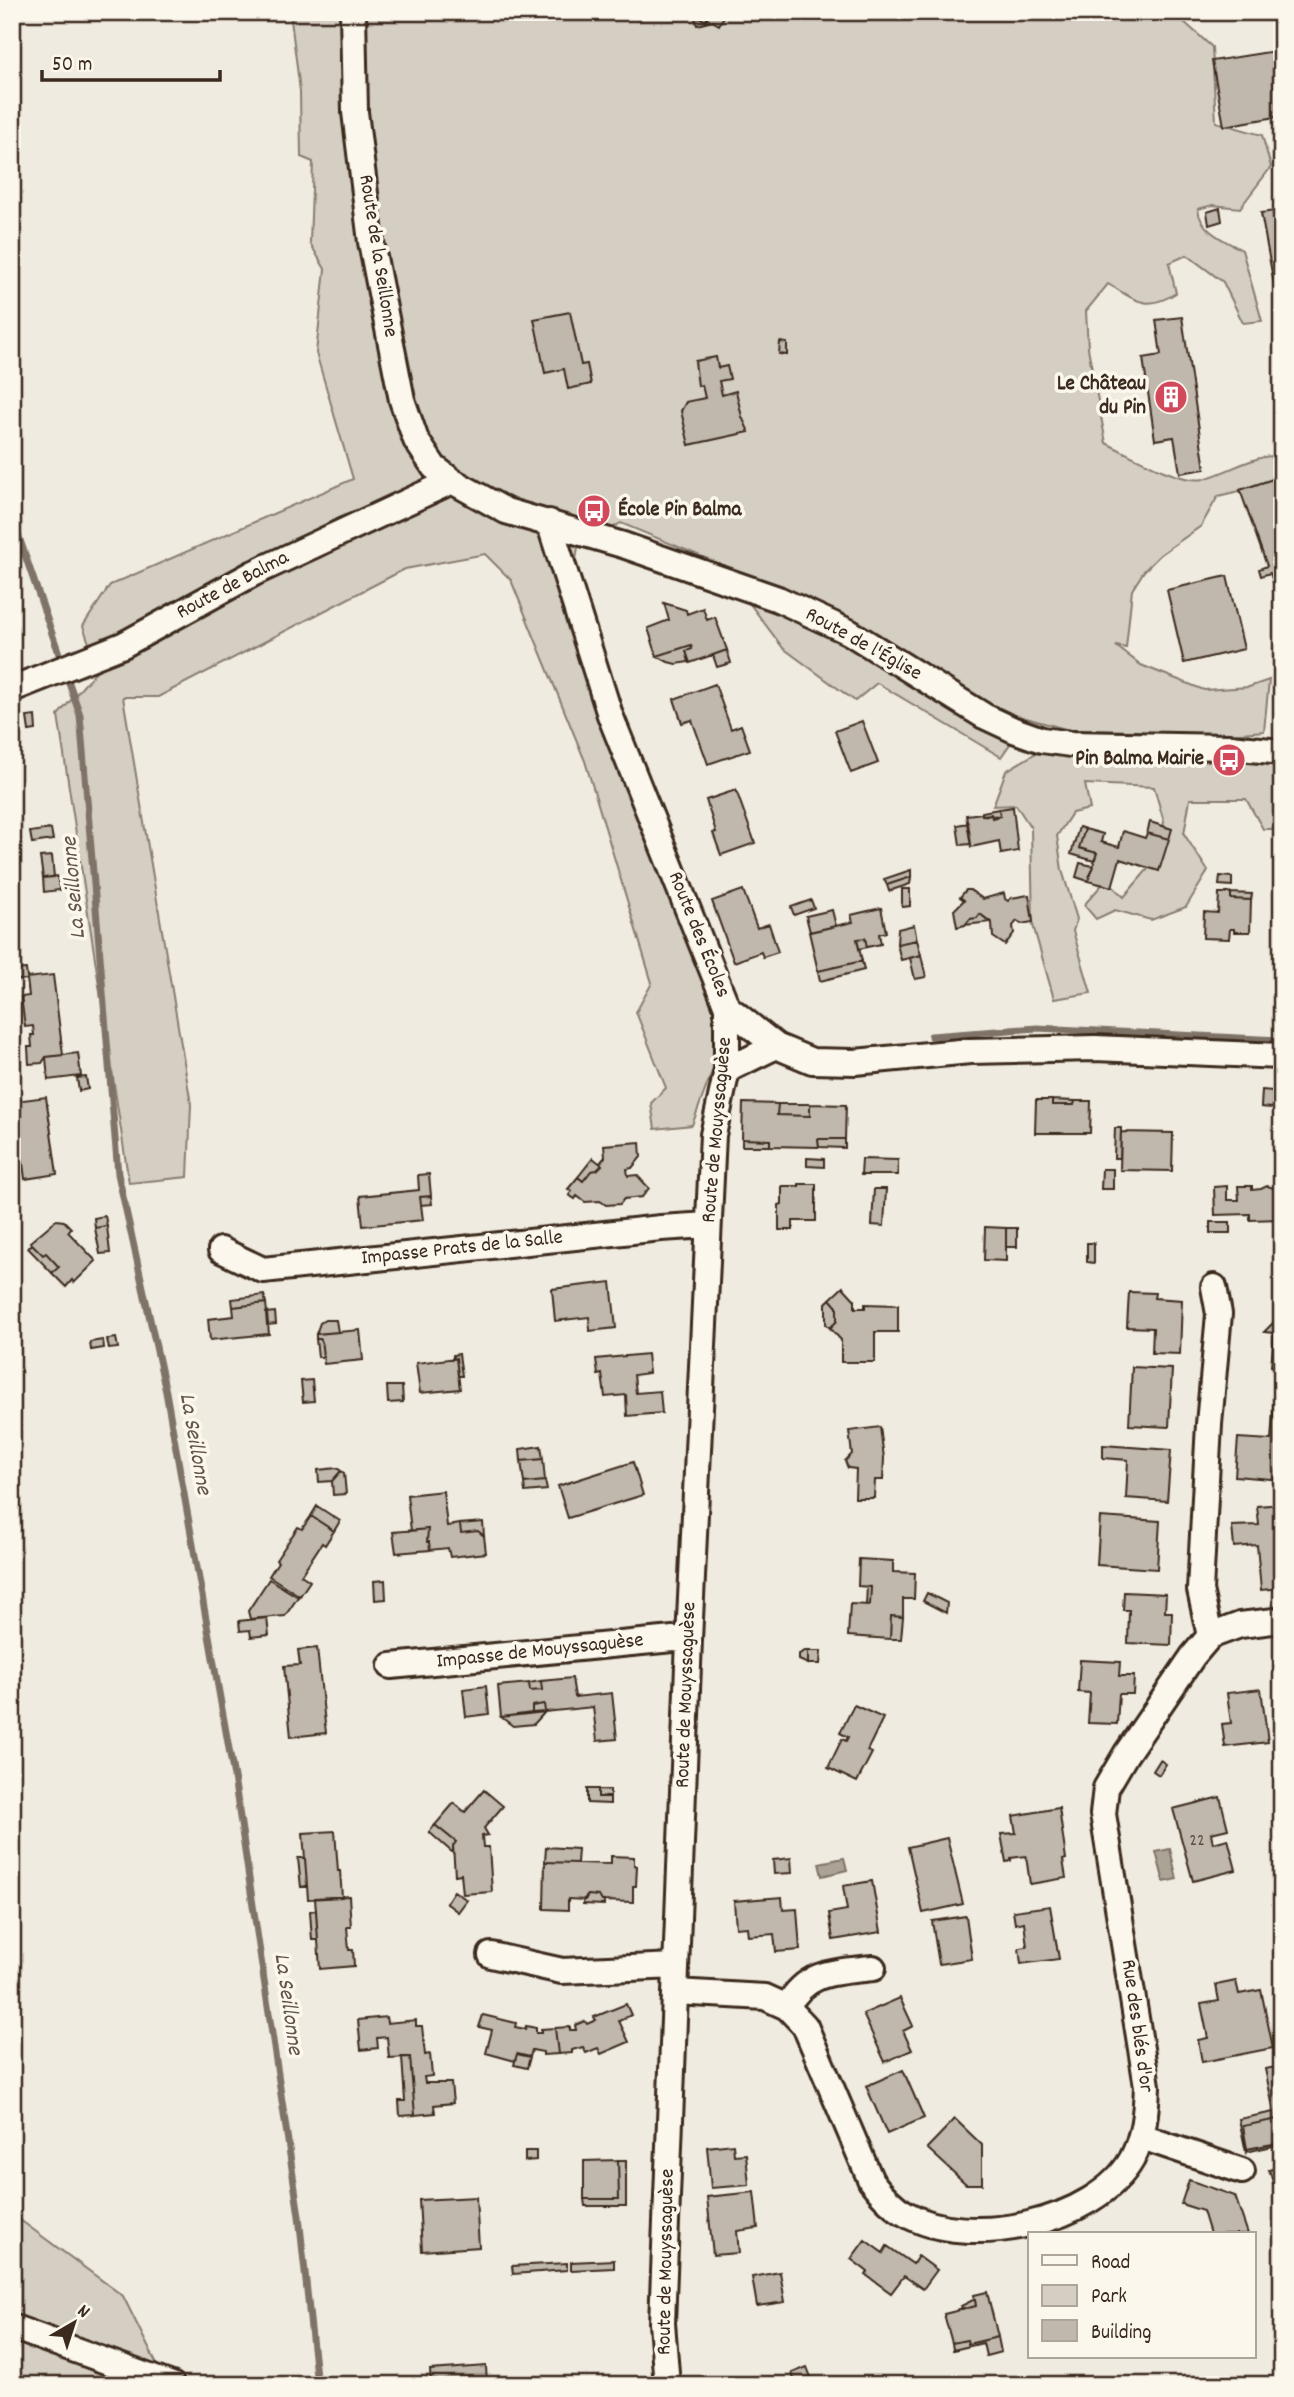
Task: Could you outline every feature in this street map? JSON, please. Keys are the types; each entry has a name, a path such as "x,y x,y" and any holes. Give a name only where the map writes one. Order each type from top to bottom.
{"street":[{"name":"Route de la Seillonne","path":"353,12 355,112 371,242 402,400 416,440 434,467 453,481"},
{"name":"Route de l'Église","path":"453,481 506,511 635,549 778,598 849,632 984,716 1042,740 1099,746 1229,747 1282,752"},
{"name":"Route de Balma","path":"12,689 123,645 254,573 453,481"},
{"name":"Route des Écoles","path":"548,522 610,715 727,1007 776,1046 812,1061 855,1062 970,1051 1095,1048 1282,1056"},
{"name":"Route de Mouyssaguèse","path":"667,2385 662,2323 689,1640 713,1135 727,1070 727,1007"},
{"path":"727,1070 776,1046"},
{"name":"Impasse Prats de la Salle","path":"221,1250 263,1270 708,1225"},
{"path":"1214,1287 1219,1314 1199,1590 1210,1636 1240,1625 1282,1620"},
{"name":"Rue des blés d'or","path":"787,2007 805,2026 871,2181 885,2198 907,2215 938,2226 971,2230 1008,2229 1079,2208 1110,2186 1131,2161 1142,2137 1147,2086 1103,1814 1106,1788 1181,1673 1210,1636"},
{"name":"Impasse de Mouyssaguèse","path":"391,1666 673,1639 689,1640"},
{"path":"491,1955 562,1971 676,1966"},
{"path":"675,1992 765,1997 787,2007 796,1990 821,1974 873,1968"},
{"path":"1142,2137 1242,2171"},
{"path":"12,2327 172,2385"}],"green space":[{"path":"290,12 1185,12 1183,21 1212,47 1216,122 1262,135 1271,167 1240,208 1213,205 1198,209 1208,229 1242,250 1262,321 1243,323 1223,282 1187,255 1169,263 1176,293 1166,299 1141,302 1108,284 1086,311 1088,348 1106,443 1168,473 1193,479 1213,476 1261,458 1282,456 1282,481 1218,496 1201,526 1160,555 1144,571 1132,590 1126,648 1116,646 1141,665 1204,690 1249,687 1269,680 1264,731 1230,734 1231,755 1282,760 1282,829 1263,829 1246,799 1190,799 1184,834 1208,871 1186,907 1151,920 1115,910 1096,919 1084,905 1106,880 1124,897 1153,863 1164,822 1154,787 1085,784 1090,809 1072,813 1057,836 1062,870 1077,919 1073,931 1091,993 1054,999 1033,925 1031,828 1016,805 993,806 1006,771 1041,750 1069,757 1094,759 1147,753 1140,731 1069,730 1008,713 964,694 1010,744 1001,757 877,683 855,701 783,648 720,564 621,523 578,547 574,573 733,1016 692,1125 655,1129 651,1103 666,1088 636,1012 652,983 585,761 511,580 485,554 405,569 158,697 123,697 191,1104 188,1177 129,1183 58,715 98,669 83,626 110,585 353,479 316,353 325,269 310,243 313,162 301,157 300,91"},
{"path":"12,2214 123,2296 167,2385 12,2385"}],"shaded area":[{"path":"1170,1849 1177,1879 1164,1882 1156,1852"},
{"path":"844,1858 847,1870 822,1876 819,1863"}],"building":[{"path":"733,12 731,16 726,13 719,25 691,13"},
{"path":"694,14 706,21 707,18 713,21 697,25"},
{"path":"1282,50 1282,116 1224,126 1212,61"},
{"path":"1220,208 1222,221 1209,225 1207,212"},
{"path":"1282,210 1282,328 1261,213"},
{"path":"570,312 581,365 587,364 591,384 568,389 564,369 545,373 534,319"},
{"name":"Le Château du Pin","path":"1182,317 1205,469 1180,473 1174,437 1155,440 1143,358 1161,355 1156,320"},
{"path":"780,342 787,343 787,355 779,354"},
{"path":"716,357 718,368 727,366 730,379 719,381 722,395 736,391 742,417 749,432 689,445 681,411 686,402 705,398 702,385 698,386 695,361"},
{"path":"1282,476 1282,498 1273,502 1282,522 1280,602 1270,573 1261,576 1259,569 1267,566 1240,490"},
{"path":"1227,576 1244,649 1184,663 1167,590"},
{"path":"664,603 686,610 687,614 703,608 707,620 715,617 727,650 690,663 686,651 692,649 691,645 657,656 648,628 669,620"},
{"path":"691,645 692,649 686,651 689,662 676,664 657,656"},
{"path":"727,650 731,663 717,667 713,655"},
{"path":"715,684 731,729 741,725 750,750 708,764 692,720 682,723 674,699"},
{"path":"35,716 36,730 29,731 27,717"},
{"path":"862,721 878,763 851,773 835,731"},
{"path":"736,790 755,843 721,855 706,800"},
{"path":"1013,807 1018,851 1001,854 999,841 971,847 966,815 991,814 992,818 1000,816 999,809"},
{"path":"999,809 1000,816 982,815 982,812"},
{"path":"1150,822 1172,829 1169,839 1147,833"},
{"path":"968,823 971,844 960,845 957,825"},
{"path":"1079,827 1085,829 1079,848 1097,853 1094,861 1071,854"},
{"path":"51,829 53,840 32,843 30,832"},
{"path":"1085,829 1103,834 1101,842 1119,847 1123,831 1145,838 1147,833 1169,839 1159,871 1120,859 1112,887 1088,881 1097,853 1079,848"},
{"path":"52,856 54,877 43,878 40,857"},
{"path":"1080,863 1093,866 1088,881 1076,877"},
{"path":"911,870 911,877 887,885 884,879"},
{"path":"57,876 60,890 44,892 43,878"},
{"path":"1220,876 1232,877 1232,886 1219,885"},
{"path":"911,877 910,884 889,891 887,885"},
{"path":"902,889 910,889 910,906 902,907"},
{"path":"743,890 757,928 769,924 778,952 763,957 761,952 734,962 712,901"},
{"path":"966,890 983,899 1004,893 1008,901 1029,895 1033,922 1021,924 1017,921 1013,926 1014,933 1005,945 993,937 992,923 980,914 965,925 957,927 954,910 964,900 960,897"},
{"path":"1219,893 1231,893 1231,899 1251,900 1250,932 1234,932 1234,929 1230,929 1229,939 1203,938 1204,912 1218,913"},
{"path":"1231,893 1252,894 1251,900 1231,899"},
{"path":"811,900 814,908 794,915 791,907"},
{"path":"881,908 886,932 879,934 881,944 867,947 865,938 857,939 862,961 818,971 809,932 853,922 851,915"},
{"path":"832,910 836,926 810,932 806,916"},
{"path":"980,914 990,922 965,925 970,919 977,918"},
{"path":"914,925 917,940 897,944 898,929"},
{"path":"865,938 867,947 859,949 857,939"},
{"path":"917,940 921,955 901,960 897,944"},
{"path":"921,955 926,977 915,979 910,958"},
{"path":"862,961 864,970 820,981 818,971"},
{"path":"26,969 27,978 53,975 63,1055 46,1057 42,1063 29,1064 28,1047 32,1047 33,1026 25,1027 21,997 29,996 27,979 12,981 12,970"},
{"path":"78,1053 81,1076 48,1080 46,1057"},
{"path":"86,1077 88,1089 79,1091 77,1078"},
{"path":"1262,1090 1282,1092 1282,1109 1261,1107"},
{"path":"46,1097 57,1174 25,1179 15,1101"},
{"path":"1036,1100 1052,1100 1052,1105 1074,1105 1075,1101 1091,1101 1090,1133 1035,1133"},
{"path":"1052,1100 1075,1101 1074,1105 1052,1105"},
{"path":"743,1103 778,1104 777,1115 810,1116 810,1104 846,1105 845,1139 818,1139 819,1147 770,1146 770,1140 742,1139"},
{"path":"778,1104 810,1104 810,1116 777,1115"},
{"path":"1115,1128 1121,1128 1120,1158 1114,1158"},
{"path":"1121,1132 1173,1133 1172,1171 1120,1170"},
{"path":"742,1139 770,1140 770,1146 742,1146"},
{"path":"818,1139 845,1139 845,1148 819,1147"},
{"path":"640,1142 641,1157 632,1168 627,1169 628,1176 637,1175 649,1188 642,1197 606,1205 600,1201 585,1202 577,1196 575,1199 569,1195 572,1191 568,1189 578,1177 583,1181 591,1171 602,1165 600,1163 605,1157 604,1145"},
{"path":"593,1158 602,1165 591,1171 583,1181 578,1177"},
{"path":"807,1158 824,1159 824,1167 807,1166"},
{"path":"862,1159 898,1160 898,1175 861,1175"},
{"path":"1102,1169 1113,1169 1113,1189 1101,1189"},
{"path":"429,1174 431,1196 420,1197 423,1220 363,1226 360,1196 419,1190 418,1175"},
{"path":"816,1184 816,1221 793,1221 793,1230 779,1230 782,1186"},
{"path":"1227,1186 1227,1200 1239,1200 1238,1186 1252,1186 1252,1190 1267,1186 1274,1188 1276,1194 1282,1194 1282,1219 1250,1220 1250,1214 1215,1215 1214,1187"},
{"path":"874,1189 886,1189 884,1226 872,1225"},
{"path":"431,1196 432,1204 421,1205 420,1197"},
{"path":"105,1216 107,1226 95,1228 94,1218"},
{"path":"56,1220 64,1221 71,1228 68,1232 96,1261 74,1283 72,1280 66,1287 52,1273 59,1267 46,1253 43,1255 30,1242"},
{"path":"1210,1222 1230,1222 1230,1233 1210,1233"},
{"path":"107,1226 110,1253 100,1254 95,1228"},
{"path":"985,1227 1006,1228 1006,1261 984,1260"},
{"path":"1006,1228 1017,1228 1017,1247 1006,1247"},
{"path":"1087,1243 1094,1243 1094,1263 1087,1262"},
{"path":"32,1244 43,1255 46,1253 59,1267 52,1273 28,1248"},
{"path":"611,1282 616,1328 590,1331 589,1317 555,1321 552,1289"},
{"path":"843,1287 855,1300 855,1308 865,1308 865,1304 898,1305 898,1332 875,1332 875,1362 841,1362 841,1340 830,1328 837,1321 837,1307 830,1299"},
{"path":"1129,1292 1155,1293 1154,1298 1182,1300 1180,1354 1152,1353 1153,1328 1127,1327"},
{"path":"264,1295 266,1303 233,1307 232,1299"},
{"path":"830,1299 837,1307 837,1321 830,1328 826,1324 826,1303"},
{"path":"266,1303 269,1334 210,1340 208,1319 234,1316 233,1307"},
{"path":"275,1312 276,1324 267,1325 266,1313"},
{"path":"1282,1314 1282,1367 1271,1366 1274,1333 1264,1332"},
{"path":"336,1320 338,1332 316,1334 320,1323"},
{"path":"12,1324 16,1324 19,1346 12,1347"},
{"path":"360,1330 363,1360 324,1364 321,1339 316,1339 316,1334"},
{"path":"116,1338 118,1348 109,1349 107,1339"},
{"path":"316,1339 321,1339 323,1357 318,1357"},
{"path":"103,1340 104,1348 91,1350 90,1342"},
{"path":"459,1354 462,1376 458,1376 456,1358 453,1359 453,1355"},
{"path":"647,1354 649,1373 634,1375 636,1393 660,1391 662,1413 627,1416 626,1395 605,1397 602,1374 598,1375 596,1359"},
{"path":"456,1358 460,1389 420,1393 416,1363"},
{"path":"1132,1367 1172,1369 1169,1427 1129,1425"},
{"path":"312,1380 314,1401 303,1402 301,1381"},
{"path":"387,1386 402,1386 403,1402 388,1403"},
{"path":"1274,1402 1282,1403 1282,1480 1235,1476 1238,1438 1271,1440"},
{"path":"880,1427 884,1458 883,1480 875,1480 874,1498 855,1498 856,1469 848,1468 845,1461 852,1454 849,1431"},
{"path":"1103,1445 1171,1450 1167,1501 1126,1498 1128,1460 1103,1458"},
{"path":"541,1446 543,1459 521,1461 520,1449"},
{"path":"543,1459 545,1481 524,1483 521,1461"},
{"path":"633,1462 643,1495 568,1518 558,1486"},
{"path":"337,1468 341,1471 332,1481 319,1482 318,1470"},
{"path":"341,1471 344,1473 346,1494 333,1495 332,1481"},
{"path":"545,1481 547,1490 525,1492 524,1483"},
{"path":"443,1491 447,1526 460,1524 461,1533 478,1531 484,1536 486,1553 450,1557 448,1548 430,1550 427,1542 428,1529 411,1531 407,1495"},
{"path":"1282,1504 1282,1588 1261,1590 1257,1545 1234,1547 1232,1526 1259,1525 1257,1506"},
{"path":"317,1506 340,1521 334,1531 311,1516"},
{"path":"311,1516 334,1531 325,1545 322,1543 301,1575 310,1581 300,1596 269,1576 278,1562 276,1560 298,1527 302,1529"},
{"path":"1100,1517 1160,1521 1157,1569 1097,1565"},
{"path":"483,1522 484,1536 478,1531 461,1533 460,1524"},
{"path":"428,1529 427,1542 430,1550 396,1553 393,1532"},
{"path":"859,1559 893,1561 893,1572 915,1573 914,1599 903,1599 903,1617 891,1616 890,1639 848,1636 850,1604 870,1605 871,1587 858,1586"},
{"path":"269,1579 298,1597 285,1616 250,1619 248,1611"},
{"path":"385,1580 386,1599 375,1600 374,1581"},
{"path":"867,1587 871,1587 870,1605 866,1605"},
{"path":"1124,1592 1166,1594 1165,1612 1172,1612 1171,1645 1128,1643 1129,1610 1123,1610"},
{"path":"927,1593 947,1603 946,1613 923,1601"},
{"path":"891,1616 903,1617 901,1639 890,1639"},
{"path":"267,1618 269,1635 251,1637 250,1630 240,1631 239,1621"},
{"path":"317,1648 326,1733 291,1737 284,1666 300,1665 298,1650"},
{"path":"808,1651 808,1664 799,1660 799,1654"},
{"path":"808,1651 821,1651 820,1664 808,1664"},
{"path":"1080,1660 1120,1662 1119,1676 1134,1676 1133,1694 1119,1694 1117,1724 1088,1723 1090,1693 1078,1692"},
{"path":"572,1678 575,1697 612,1693 617,1739 597,1741 593,1707 545,1712 544,1704 532,1706 532,1713 501,1717 498,1686 529,1683 530,1691 542,1690 541,1681"},
{"path":"541,1681 542,1690 530,1691 529,1683"},
{"path":"486,1686 489,1714 466,1717 463,1689"},
{"path":"1261,1689 1268,1742 1225,1747 1222,1724 1231,1723 1227,1693"},
{"path":"544,1704 545,1712 532,1713 532,1706"},
{"path":"854,1705 883,1718 867,1751 872,1753 857,1782 828,1768 842,1739 846,1741 848,1737 840,1733"},
{"path":"545,1712 534,1724 513,1726 501,1717"},
{"path":"1160,1760 1166,1764 1159,1775 1153,1771"},
{"path":"587,1789 598,1789 598,1797 610,1797 610,1804 587,1803"},
{"path":"598,1789 610,1790 610,1797 598,1797"},
{"path":"484,1790 503,1806 484,1828 488,1835 482,1836 483,1847 489,1847 492,1892 463,1894 461,1874 455,1875 453,1846 456,1842 435,1825 454,1803 465,1812"},
{"path":"1220,1797 1228,1829 1211,1833 1213,1843 1228,1839 1236,1870 1193,1881 1173,1809"},
{"path":"1059,1808 1066,1878 1030,1884 1026,1856 1011,1858 1011,1861 1006,1862 1001,1834 1016,1833 1013,1816"},
{"path":"435,1825 456,1842 453,1853 429,1832"},
{"path":"335,1831 342,1897 308,1899 303,1833"},
{"path":"947,1838 963,1904 923,1913 908,1847"},
{"path":"546,1847 578,1849 577,1863 545,1862"},
{"path":"611,1856 634,1857 634,1865 637,1866 633,1902 602,1901 599,1896 588,1895 585,1900 568,1899 568,1910 544,1909 545,1862 611,1864"},
{"path":"298,1858 305,1858 307,1886 301,1887"},
{"path":"791,1858 792,1873 774,1874 773,1860"},
{"path":"872,1881 881,1932 833,1940 829,1913 847,1910 843,1886"},
{"path":"454,1891 467,1900 458,1912 446,1903"},
{"path":"588,1895 599,1896 604,1905 583,1904"},
{"path":"349,1896 351,1927 347,1927 354,1966 320,1969 315,1898"},
{"path":"782,1897 783,1910 797,1909 800,1950 776,1952 774,1934 748,1936 747,1927 736,1928 734,1901"},
{"path":"1050,1906 1059,1959 1021,1964 1019,1948 1027,1947 1024,1922 1015,1924 1013,1911"},
{"path":"316,1910 318,1940 312,1940 310,1911"},
{"path":"966,1916 972,1959 939,1964 932,1921"},
{"path":"1236,1981 1239,1994 1261,1990 1273,2048 1202,2062 1198,2040 1208,2038 1201,2004 1219,2001 1216,1985"},
{"path":"900,1998 913,2026 903,2031 912,2050 885,2062 863,2014"},
{"path":"626,2004 631,2015 619,2021 629,2042 601,2054 598,2048 586,2053 583,2047 572,2050 572,2053 558,2054 555,2028 570,2027 570,2030 576,2030 575,2025 585,2021 587,2024 596,2020 594,2017"},
{"path":"483,2015 516,2023 515,2027 536,2028 536,2033 541,2033 541,2029 555,2028 558,2054 543,2055 543,2052 532,2050 530,2057 517,2054 515,2061 486,2053 492,2030 479,2027"},
{"path":"386,2017 387,2023 416,2020 416,2026 422,2026 425,2055 430,2054 432,2076 424,2077 425,2083 451,2083 453,2103 434,2105 435,2113 415,2115 410,2057 389,2058 387,2037 377,2038 378,2048 361,2050 358,2020"},
{"path":"517,2054 530,2057 527,2068 514,2065"},
{"path":"402,2057 410,2057 415,2115 400,2116 399,2101 405,2101"},
{"path":"1282,2066 1275,2069 1282,2099 1282,2118 1243,2126 1246,2152 1239,2119 1274,2112 1265,2069"},
{"path":"1282,2068 1282,2099 1275,2069"},
{"path":"903,2070 924,2118 887,2134 866,2086"},
{"path":"1282,2118 1282,2142 1247,2149 1243,2126"},
{"path":"955,2119 982,2145 982,2184 966,2184 927,2148"},
{"path":"733,2144 734,2155 746,2154 749,2185 711,2188 707,2147"},
{"path":"1282,2144 1246,2152 1247,2149"},
{"path":"525,2151 536,2151 536,2160 525,2161"},
{"path":"618,2160 619,2199 584,2199 584,2161"},
{"path":"618,2160 626,2160 626,2206 585,2206 584,2199 619,2199"},
{"path":"1282,2166 1282,2208 1269,2170"},
{"path":"1189,2180 1235,2196 1247,2232 1209,2232 1203,2211 1181,2204"},
{"path":"754,2192 758,2228 737,2231 739,2253 713,2255 707,2197"},
{"path":"476,2197 479,2247 422,2251 419,2200"},
{"path":"865,2240 883,2253 887,2246 913,2264 918,2256 937,2270 923,2289 904,2276 891,2293 866,2275 868,2272 851,2259"},
{"path":"614,2260 614,2268 571,2270 571,2262"},
{"path":"567,2263 567,2270 513,2274 512,2266"},
{"path":"780,2272 785,2302 757,2306 752,2277"},
{"path":"987,2292 998,2337 968,2344 967,2340 952,2343 944,2314 976,2306 974,2295"},
{"path":"975,2299 976,2306 962,2310 961,2306"},
{"path":"998,2337 1001,2352 986,2356 983,2343 953,2350 952,2343 967,2340 968,2344"},
{"path":"486,2366 487,2385 431,2385 430,2370"},
{"path":"807,2367 814,2385 796,2385 792,2373"}],"waterway":[{"name":"La Seillonne","path":"12,517 80,715 118,1174 166,1392 234,1777 299,2216 317,2385"},
{"path":"931,1036 1037,1028 1282,1040"}],"place":[{"name":"Le Château du Pin","path":"1171,397"},
{"name":"École Pin Balma","path":"594,511"},
{"name":"Pin Balma Mairie","path":"1229,760"}]}
